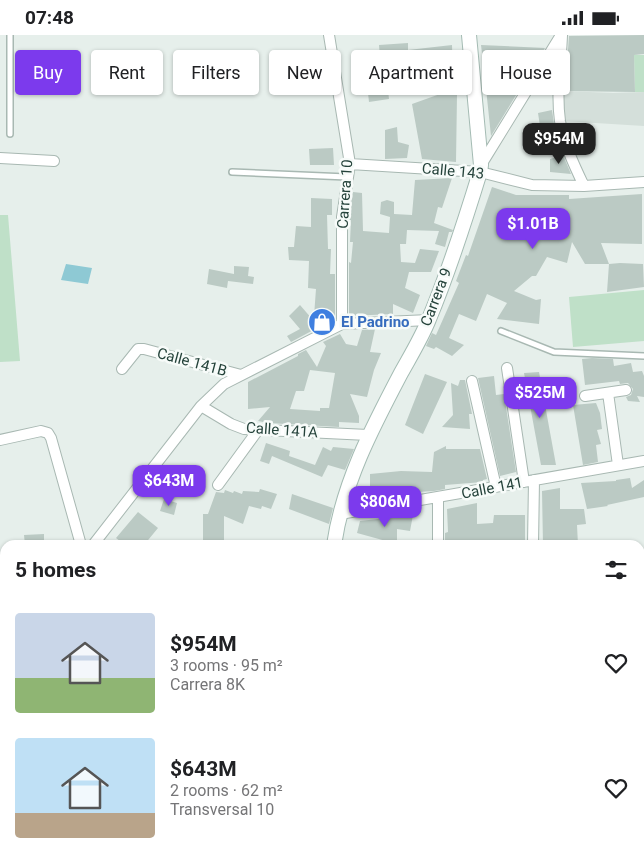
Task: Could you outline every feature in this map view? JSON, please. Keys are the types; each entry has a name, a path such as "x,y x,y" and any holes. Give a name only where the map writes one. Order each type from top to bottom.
{"street":[{"name":"Carrera 10","path":"329,35 350,164 342,217 342,324"},
{"name":"Carrera 9","path":"335,540 340,514 368,435 429,320 465,221 480,169 469,35"},
{"path":"480,169 561,35"},
{"path":"561,35 560,121 570,155 584,186"},
{"path":"0,158 54,161"},
{"name":"Calle 143","path":"350,164 480,169 532,185 584,186 644,182"},
{"path":"97,540 200,406 224,384 342,324 429,320"},
{"name":"Calle 141B","path":"122,369 138,349 144,349 240,375"},
{"path":"507,368 529,481 534,540"},
{"path":"472,381 496,487"},
{"path":"585,396 626,390"},
{"path":"608,393 618,465"},
{"name":"Calle 141A","path":"200,406 231,424 244,429 368,435"},
{"path":"218,485 258,430"},
{"path":"0,440 41,431 48,433 81,540"},
{"name":"Calle 141","path":"340,514 644,461"},
{"path":"438,498 438,540"}],"lane":[{"path":"10,35 10,134"},
{"path":"232,172 347,177"},
{"path":"500,331 554,352 644,356"}],"shaded area":[{"path":"570,91 644,92 644,126 563,121 564,95 570,95"}],"green space":[{"path":"634,55 644,55 644,92 635,92"},
{"path":"0,215 8,215 20,361 0,362"},
{"path":"644,290 644,341 573,347 569,297"}],"water":[{"path":"66,264 92,268 88,284 61,280"}],"building":[{"path":"644,35 644,54 634,55 635,92 570,91 569,36"},
{"path":"408,43 408,50 379,50 379,45"},
{"path":"452,45 452,50 408,50"},
{"path":"481,45 545,48 544,50 482,50 482,53"},
{"path":"368,95 389,95 389,99 369,102"},
{"path":"437,95 457,95 456,162 422,159 412,104"},
{"path":"487,95 516,95 491,136"},
{"path":"552,110 554,124 540,126 538,113"},
{"path":"397,127 398,142 409,145 407,158 385,159 385,130"},
{"path":"333,148 334,165 310,165 309,149"},
{"path":"563,155 571,174 550,172 550,159"},
{"path":"452,178 442,208 438,207 434,223 453,230 449,232 445,247 435,244 439,231 407,230 406,244 400,244 401,262 415,263 420,249 439,251 431,272 409,272 405,288 420,295 413,313 393,304 393,314 349,316 349,262 351,263 353,242 350,242 351,220 349,220 349,214 353,192 362,193 363,231 389,233 390,217 380,214 381,202 387,200 394,202 394,214 412,215 415,180"},
{"path":"492,187 516,195 569,195 569,199 642,194 642,244 601,243 609,264 585,264 572,242 567,263 547,257 536,276 532,276 514,291 536,300 541,299 539,324 497,319 507,303 487,294 476,321 459,314 449,338 464,345 452,356 436,347 434,349 426,346 432,333 436,335 459,283 456,281 466,255 468,256"},
{"path":"311,198 332,199 332,215 327,215 328,249 331,249 330,274 335,274 335,318 314,316 316,289 308,288 309,261 289,260 288,247 294,247 296,226 311,227"},
{"path":"609,264 643,264 644,287 607,292"},
{"path":"234,266 249,267 248,276 254,277 253,284 228,281 227,288 207,284 209,269 234,274"},
{"path":"300,305 319,327 291,342 287,336 300,329 289,316"},
{"path":"375,329 370,352 381,353 374,370 367,397 350,394 359,416 359,423 339,422 339,427 268,423 258,421 270,407 248,409 248,382 306,350 317,367 326,346 323,342 340,334 346,344 357,346 362,330","holes":["310,370 335,373 329,408 320,408 320,411 290,409 296,391 304,391"]},
{"path":"582,359 613,359 614,366 631,363 633,372 642,371 644,376 644,397 637,396 640,402 628,401 626,397 631,395 633,389 628,383 620,384 619,381 585,385"},
{"path":"539,372 556,465 541,465 524,373"},
{"path":"425,374 447,382 423,434 405,425"},
{"path":"494,376 496,395 504,394 516,472 500,476 478,378"},
{"path":"460,380 465,380 472,414 469,414 470,429 442,427 453,415 451,383 458,386"},
{"path":"596,403 600,413 602,429 597,430 601,444 596,445 598,462 583,465 573,405"},
{"path":"266,443 290,451 289,456 315,465 323,447 331,451 333,447 354,449 345,470 328,465 322,477 272,456 269,464 260,461"},
{"path":"446,446 446,449 480,449 487,479 483,480 483,482 445,485 445,489 434,491 400,493 399,497 370,495 370,474 401,471 432,472 434,452"},
{"path":"630,478 632,488 644,480 644,497 587,509 581,483 616,481"},
{"path":"560,488 560,509 584,509 586,524 577,525 578,540 543,540 542,491"},
{"path":"260,489 277,494 271,509 262,506 261,509 249,506 243,524 224,516 224,540 203,540 203,514 208,514 216,492 224,493 225,490 242,494 243,491 259,492"},
{"path":"292,494 333,508 329,524 289,509"},
{"path":"164,499 177,503 174,515 160,511"},
{"path":"477,503 477,524 493,523 494,515 525,515 525,540 445,540 445,533 448,532 447,509"},
{"path":"138,512 158,528 148,540 119,540 116,538"},
{"path":"413,515 410,531 397,529 397,540 382,540 357,533 360,521"},
{"path":"44,534 44,540 24,540 24,535"}],"place":[{"name":"El Padrino","path":"322,322"}]}
